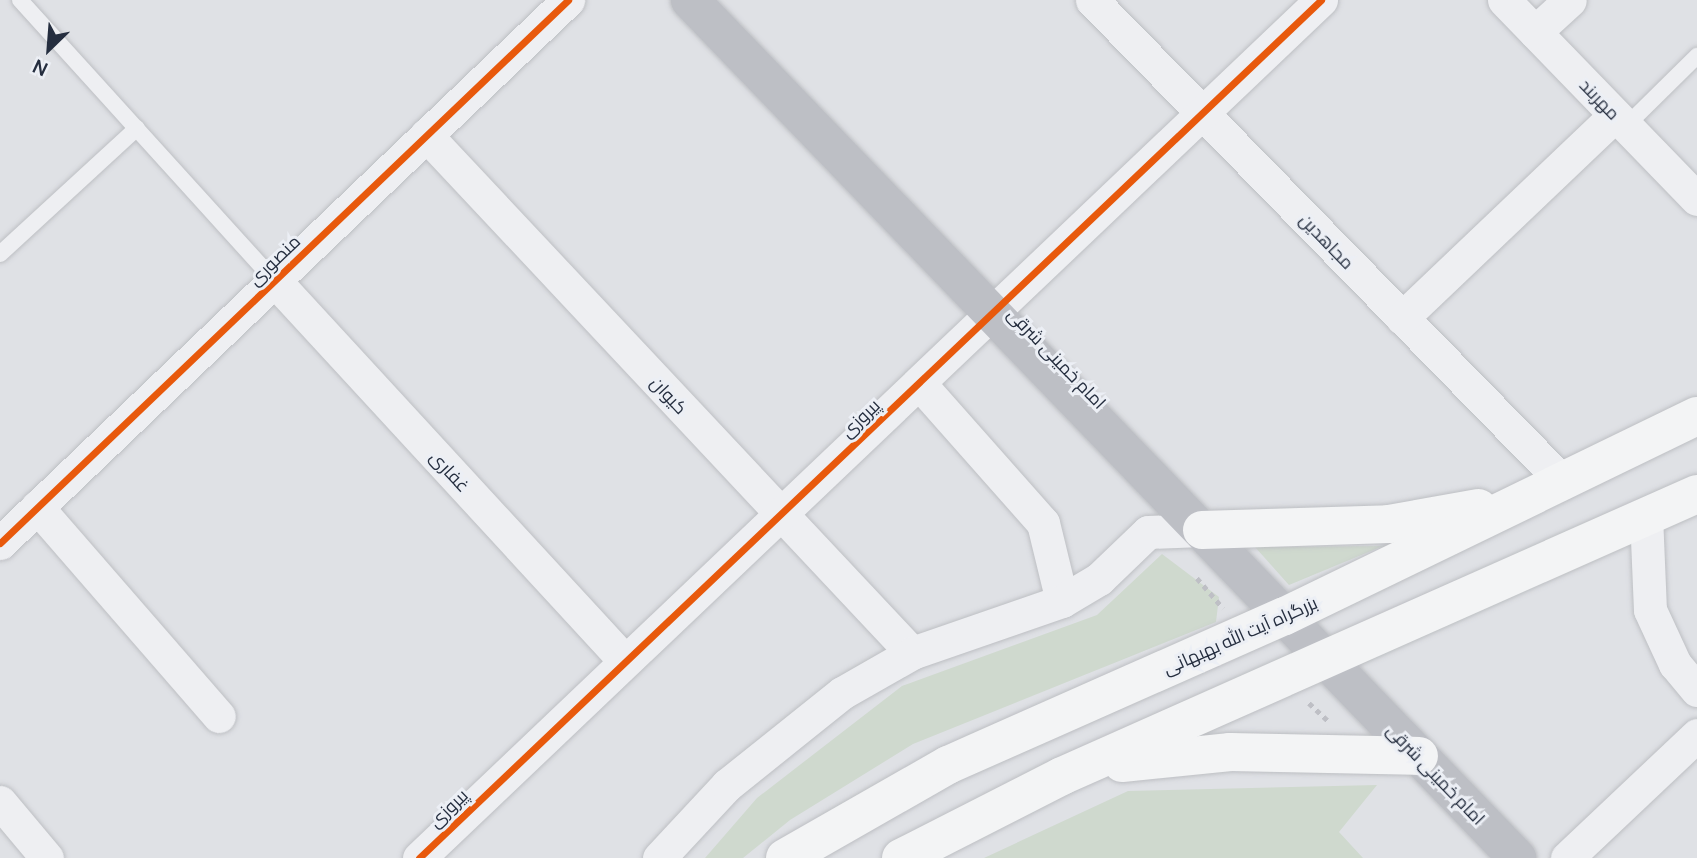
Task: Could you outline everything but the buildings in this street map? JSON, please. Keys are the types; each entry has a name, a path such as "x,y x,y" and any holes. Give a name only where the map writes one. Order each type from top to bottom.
{"highway":[{"name":"بزرگراه آیت الله بهبهانی","path":"785,858 948,765 1285,617 1697,416"},
{"path":"901,858 1062,776 1697,494"},
{"path":"1202,530 1389,524 1523,500"},
{"path":"1062,776 1144,758 1230,752 1419,756"}],"main road":[{"name":"امام خمینی شرقی","path":"690,0 1517,858"}],"street":[{"name":"منصوری","path":"0,543 568,0"},
{"name":"مجاهدین","path":"1093,0 1562,481"},
{"name":"پیروزی","path":"419,858 624,660 782,515 1321,0"},
{"name":"مهربند","path":"1504,0 1697,199"},
{"path":"1535,32 1570,0"},
{"path":"1402,318 1621,120"},
{"name":"کیوان","path":"426,135 912,653"},
{"name":"غفاری","path":"275,281 624,660"},
{"path":"919,383 1043,523 1062,601"},
{"path":"37,507 219,716"},
{"path":"1646,515 1650,610 1675,664 1697,690"},
{"path":"659,858 727,785 842,693 912,653 1062,601 1099,579 1148,532 1202,530"},
{"path":"1567,858 1697,735"},
{"path":"0,802 47,858"}],"lane":[{"path":"20,0 275,281"},
{"path":"1621,120 1697,56"},
{"path":"0,254 137,128"}],"shaded area":[{"path":"1383,546 1289,585 1255,547"},
{"path":"1162,554 1219,597 1216,622 913,744 790,820 743,858 705,858 757,798 902,686 1097,615"},
{"path":"1377,785 1339,832 1363,858 984,858 1128,791"}],"cycle path":[{"path":"0,543 568,0"},
{"path":"419,858 1321,0"}]}
